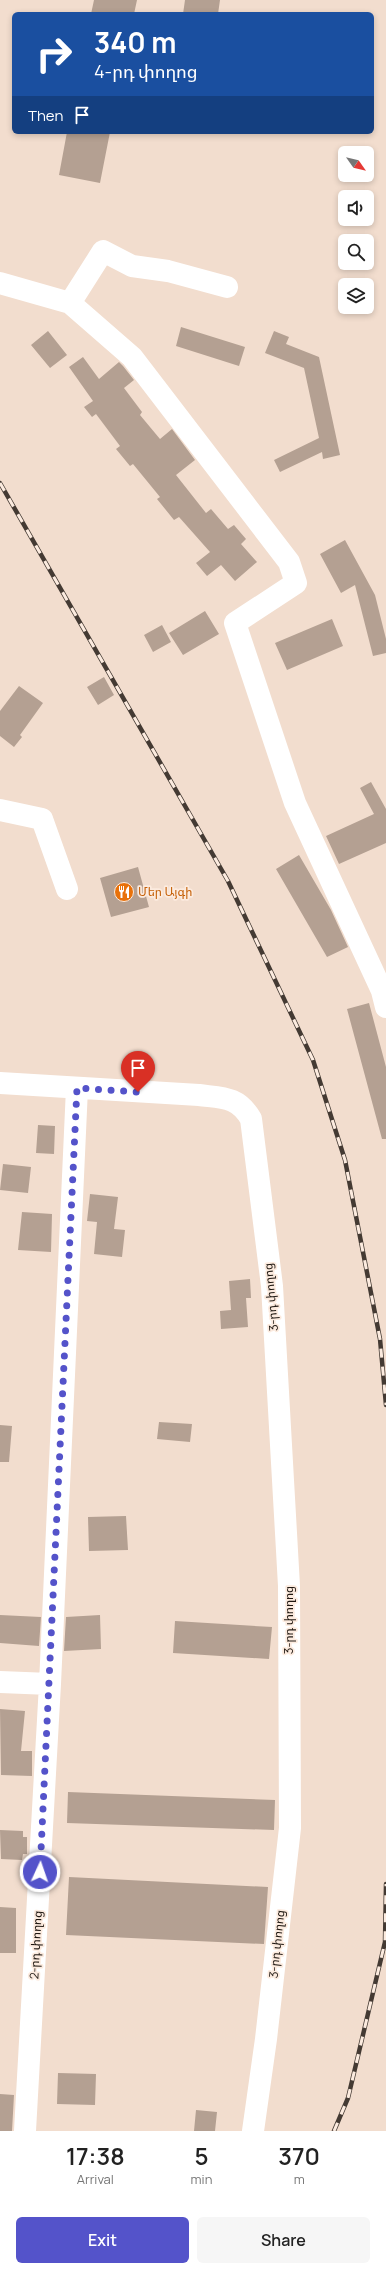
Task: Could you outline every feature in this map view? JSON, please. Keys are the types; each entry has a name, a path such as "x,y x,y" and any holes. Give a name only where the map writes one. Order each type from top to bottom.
{"street":[{"path":"70,303 104,251 132,266 168,271 227,287"},
{"path":"0,283 70,303 132,357 289,562 296,583 235,623 295,803 382,991 386,1007"},
{"path":"0,810 42,819 67,889"},
{"path":"0,1083 77,1088"},
{"name":"3-րդ փողոց","path":"77,1088 198,1095 227,1099 238,1103 246,1110 251,1119 272,1286 289,1586 290,1828 266,2039 253,2131"},
{"name":"2-րդ փողոց","path":"25,2131 50,1684 77,1088"},
{"path":"0,1682 50,1684"}],"building":[{"path":"94,0 137,0 134,12 91,12"},
{"path":"185,0 220,0 218,12 183,12"},
{"path":"67,134 110,134 100,183 59,175"},
{"path":"181,327 245,347 239,366 176,346"},
{"path":"48,331 67,355 50,368 31,345"},
{"path":"274,331 289,337 286,344 319,357 340,455 323,459 322,452 280,472 274,460 319,438 304,368 265,353"},
{"path":"83,357 99,379 119,362 134,380 124,388 142,412 140,415 160,439 172,429 195,460 176,475 206,513 211,509 228,529 234,525 246,539 241,544 257,562 235,581 221,565 207,576 196,563 210,552 179,517 174,520 157,499 160,497 133,464 130,466 116,449 120,446 96,414 92,417 84,407 93,401 69,367"},
{"path":"345,540 375,595 386,639 386,653 373,656 355,585 341,593 320,554"},
{"path":"205,611 219,634 183,655 169,633"},
{"path":"332,619 343,646 287,670 275,643"},
{"path":"162,625 171,642 153,652 144,635"},
{"path":"104,677 114,695 98,705 87,687"},
{"path":"19,686 43,703 20,735 22,737 14,747 0,736 0,711"},
{"path":"371,782 386,809 386,843 339,864 326,836 374,814 360,788"},
{"path":"299,855 331,910 348,947 327,957 276,869"},
{"path":"138,867 149,907 111,917 100,878"},
{"path":"369,1003 386,1067 386,1139 382,1139 347,1009"},
{"path":"38,1125 55,1126 54,1154 36,1153"},
{"path":"3,1164 31,1167 28,1193 0,1190"},
{"path":"90,1194 118,1197 114,1229 125,1230 122,1257 94,1254 97,1222 87,1221"},
{"path":"22,1212 52,1214 51,1252 18,1250"},
{"path":"250,1279 251,1298 246,1298 248,1327 221,1329 220,1311 231,1310 229,1281"},
{"path":"159,1422 192,1424 190,1442 157,1439"},
{"path":"0,1425 12,1426 9,1462 0,1462"},
{"path":"126,1516 128,1550 89,1551 88,1517"},
{"path":"0,1615 41,1617 39,1646 0,1643"},
{"path":"100,1615 101,1649 64,1651 66,1617"},
{"path":"175,1621 272,1627 269,1659 173,1653"},
{"path":"0,1709 25,1711 21,1751 32,1751 32,1776 1,1775"},
{"path":"68,1792 275,1800 274,1830 67,1823"},
{"path":"0,1830 23,1831 23,1837 27,1837 27,1854 23,1854 22,1860 1,1859"},
{"path":"69,1877 268,1887 264,1944 66,1935"},
{"path":"0,1907 16,1908 16,1953 0,1953"},
{"path":"58,2073 96,2074 95,2105 57,2104"},
{"path":"0,2094 14,2095 12,2131 0,2131"},
{"path":"196,2110 217,2112 215,2131 194,2131"}],"railway":[{"path":"0,483 228,881 313,1060 345,1160 380,1339 386,1405"},
{"path":"334,2131 348,2098 385,1942 386,1884"}],"place":[{"name":"Մեր Այգի","path":"124,892"}],"route":[{"path":"40,1872 77,1088 138,1092"}]}
